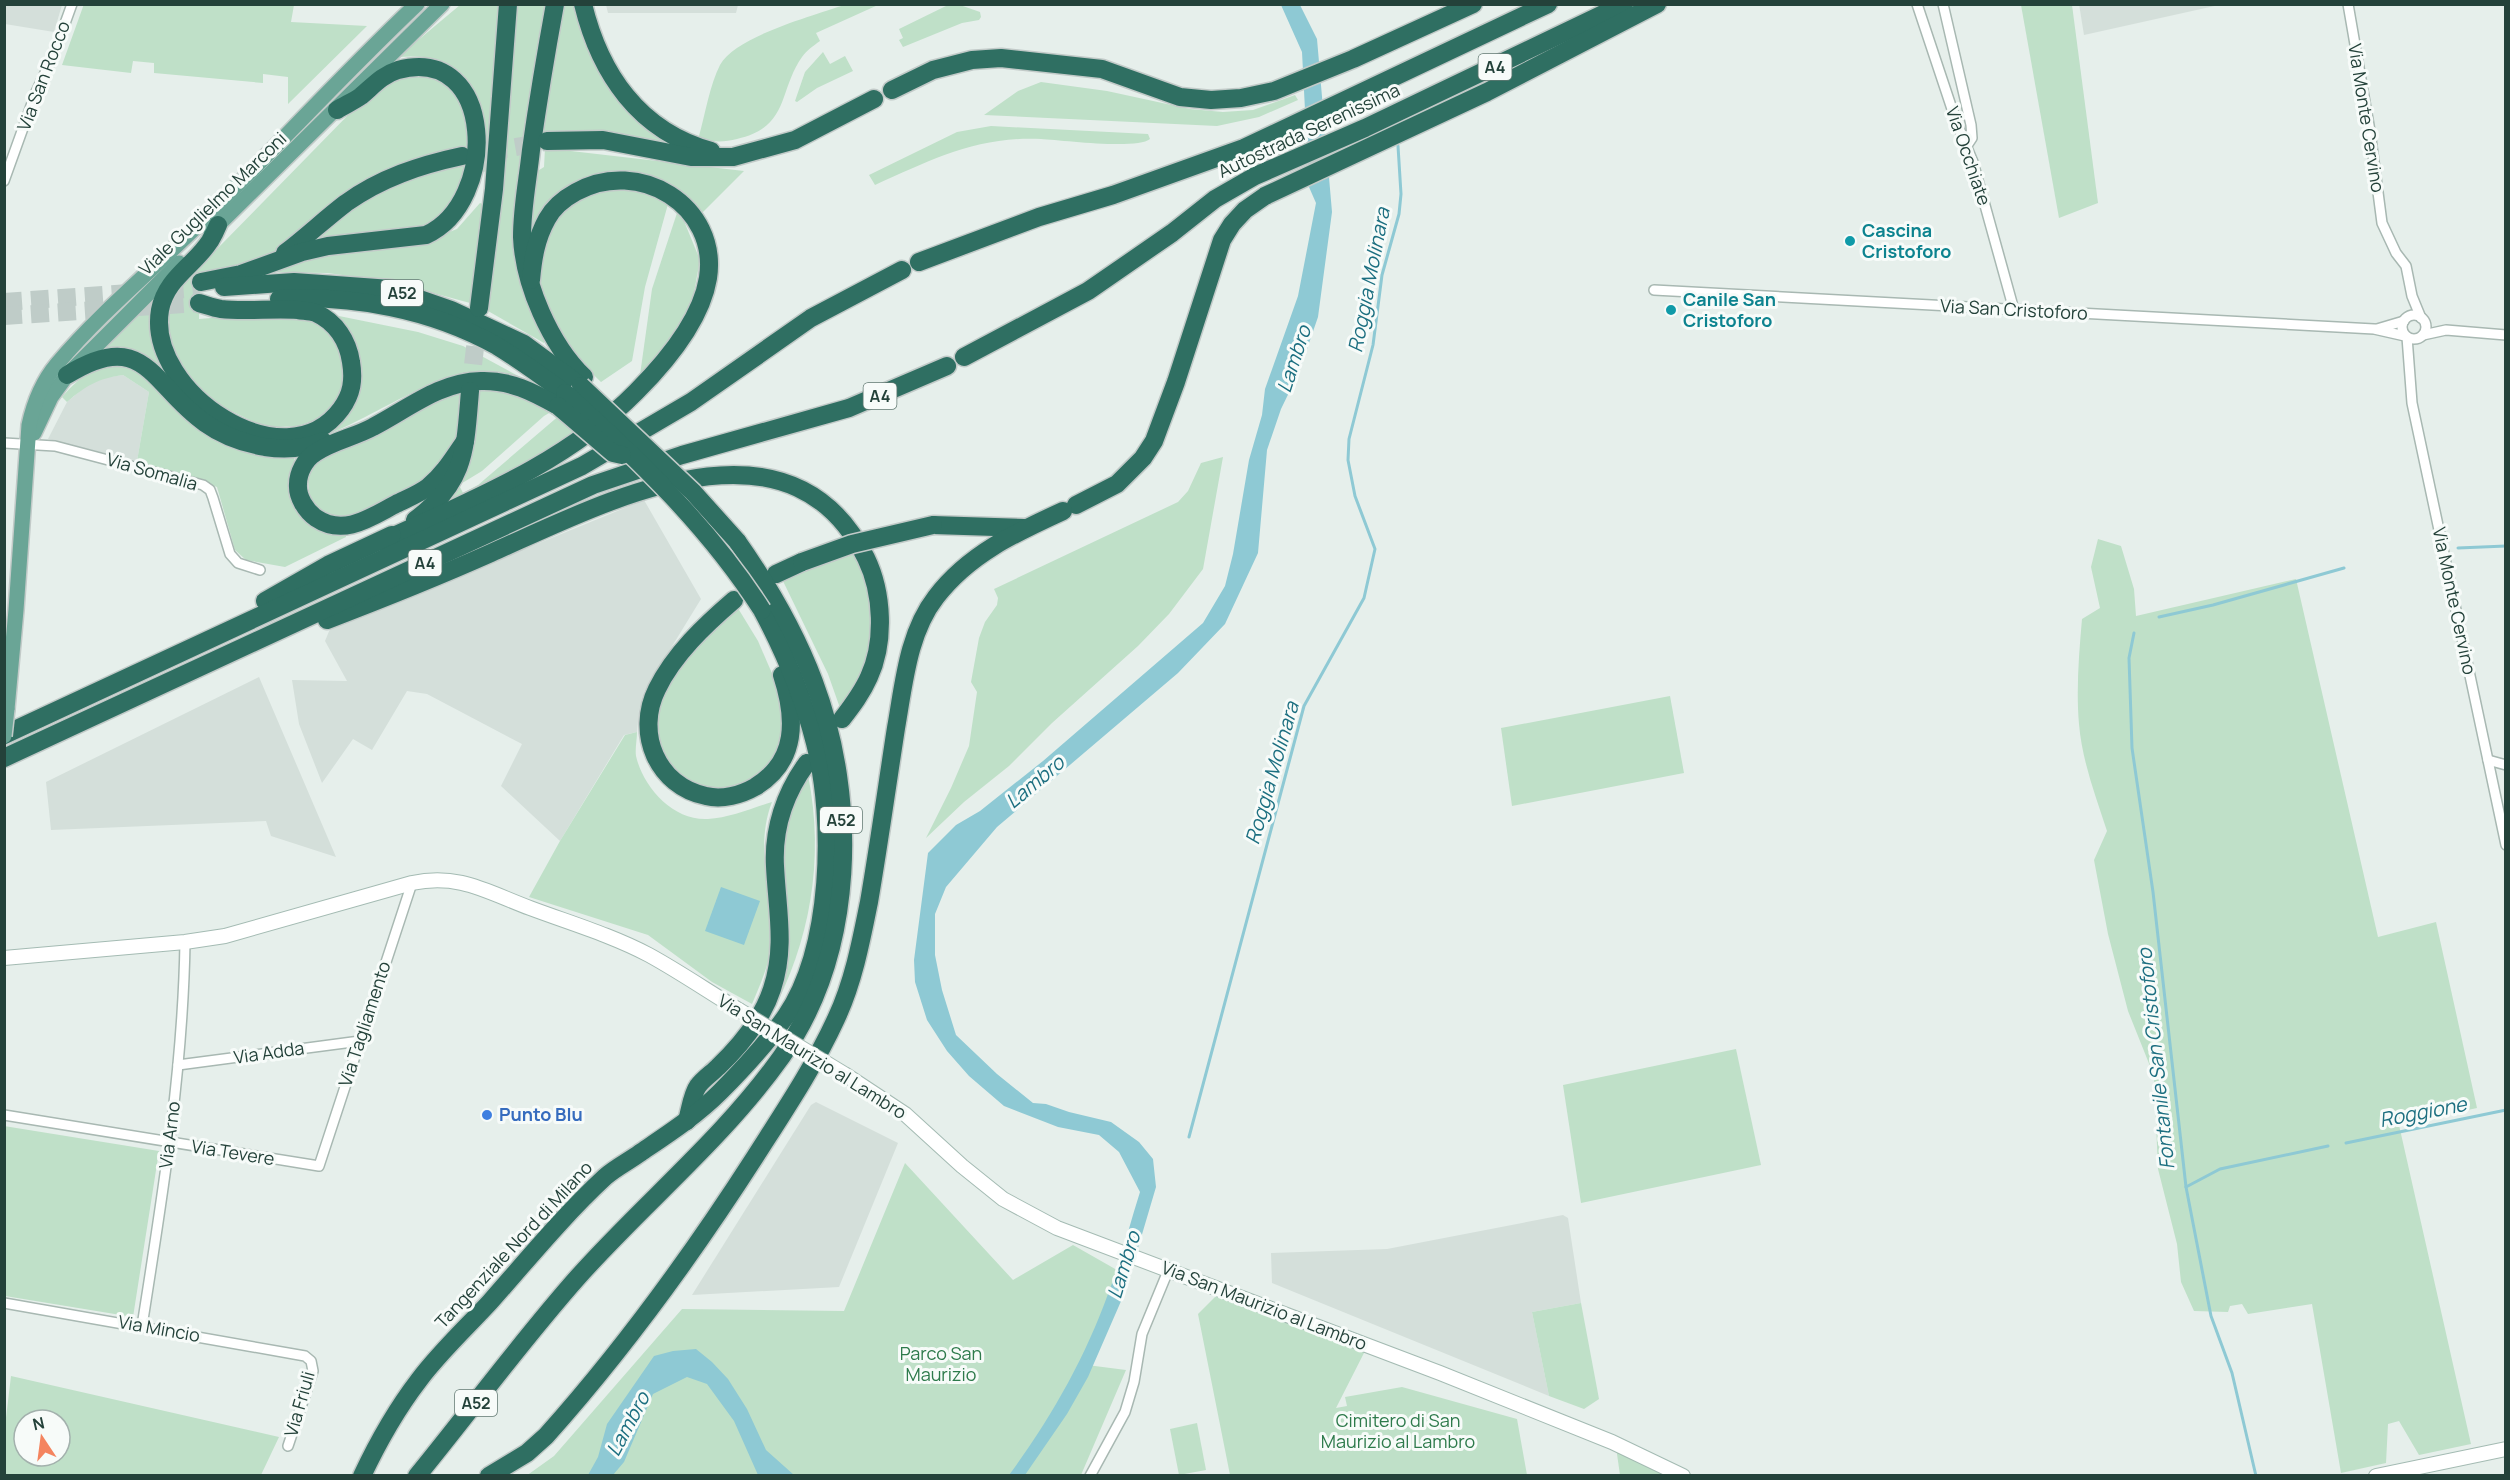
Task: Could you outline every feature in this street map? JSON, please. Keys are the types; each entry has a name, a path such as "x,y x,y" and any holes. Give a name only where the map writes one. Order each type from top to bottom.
{"highway":[{"path":"479,308 495,170 508,4"},
{"path":"67,375 95,359 110,357 138,361 152,370 204,423 226,436 249,444 278,449 298,449 319,442 367,420 402,408 452,384 481,381 504,382 529,390 573,391 563,354 545,322 531,280 522,238 523,202 538,97 555,4"},
{"path":"583,4 603,65 622,92 637,108 664,130 694,146 733,157"},
{"path":"892,90 933,70 972,60 1001,58 1102,69 1180,97 1211,100 1241,98 1274,91 1353,59 1473,4"},
{"name":"Autostrada Serenissima","path":"919,262 1039,217 1113,195 1244,148 1548,4"},
{"name":"Autostrada Serenissima","path":"964,357 1088,291 1172,233 1215,199 1255,176 1365,128 1624,4"},
{"path":"489,1476 527,1453 546,1436 647,1312 705,1233 826,1040 847,992 863,932 901,697 912,643 918,629 935,598 958,572 991,546 1117,484 1131,472 1148,450 1176,382 1222,240 1232,224 1245,210 1265,196 1487,92 1658,4"},
{"path":"337,110 359,97 382,77 406,69 435,71 447,76 461,89 468,99 476,123 474,166 469,190 462,202 436,231"},
{"path":"547,141 603,140 692,157 733,157 795,140 874,99"},
{"path":"263,267 313,232 345,204 377,184 429,163 462,156"},
{"path":"218,225 210,242 172,281 163,298 159,328 162,346 170,365 193,395 209,409 233,424 251,431 269,436 291,436 315,429 333,419 351,394 353,371 349,346 334,324 314,312 273,308 221,309 200,291 302,252 328,246 417,237 436,231 469,208 483,193 495,170"},
{"path":"170,657 328,565 531,470 576,442 637,392 689,326 703,297 708,277 708,255 702,231 683,204 660,188 637,180 611,180 586,186 565,198 548,217 536,243 531,280"},
{"name":"A4","path":"4,736 582,466 691,402 811,318 902,270"},
{"name":"A52","path":"200,291 294,282 390,289 451,310 524,344 573,391 693,492 737,541 760,573 799,645 826,718 837,773 843,856 838,920 829,955 802,1020 784,1053 760,1085 708,1142 578,1277 417,1476"},
{"name":"A4","path":"4,758 593,485 682,455 840,411 947,366"},
{"path":"383,541 427,511 444,493 461,466 470,391"},
{"name":"Tangenziale Nord di Milano","path":"362,1476 381,1436 418,1381 554,1228 608,1175 686,1122 720,1092 787,1015 816,945 826,871 825,812 816,746 796,681 783,649 761,619 737,570 705,531 638,459 613,453 573,391"},
{"path":"402,408 374,426 313,453 301,469 297,485 302,503 310,514 323,523 338,527 357,524 426,488 446,469 465,441"},
{"path":"172,680 416,585 631,495 698,476 737,474 779,481 800,489 820,501 838,516 870,567 876,586 879,616 875,656 864,686 842,719"},
{"path":"776,574 852,544 933,525 1026,528"},
{"path":"734,600 690,642 657,689 649,710 647,729 656,756 673,779 707,797 729,797 749,791 766,780 780,766 789,745 791,729 785,685 761,619"},
{"path":"686,1122 697,1086 748,1035 772,991 781,944 775,866 779,823 785,802 797,777 807,764"}],"main road":[{"name":"Viale Guglielmo Marconi","path":"4,736 29,425 34,402 56,364 417,4"},
{"name":"Viale Guglielmo Marconi","path":"28,443 51,397 67,375 442,4"},
{"name":"Via San Maurizio al Lambro","path":"32,955 185,942 225,936 412,883 440,879 463,882 616,940 649,955 846,1075 905,1114 962,1166 1003,1199 1057,1228 1450,1377 1612,1442 1683,1476"},
{"path":"4,950 32,955"},
{"path":"4,958 32,955"},
{"path":"2376,1476 2505,1449"}],"street":[{"name":"Via San Rocco","path":"4,181 36,92 54,54 72,4"},
{"name":"Via Occhiate","path":"1917,4 1973,162 2014,310"},
{"path":"1943,4 1971,125 1972,138 1966,147"},
{"name":"Via Monte Cervino","path":"2348,4 2370,131 2382,223 2396,253 2406,266 2412,296 2422,319"},
{"name":"Via San Cristoforo","path":"1654,290 2374,329 2406,336"},
{"name":"Via Monte Cervino","path":"2405,319 2412,296"},
{"path":"2446,330 2414,315 2405,319 2402,328 2406,336 2412,339 2446,330 2505,335"},
{"name":"Via San Cristoforo","path":"2374,329 2405,319"},
{"path":"2422,319 2426,328 2422,336"},
{"name":"Via Monte Cervino","path":"2406,336 2410,356 2409,375 2412,403 2505,845"},
{"name":"Via Monte Cervino","path":"2410,356 2422,336"},
{"name":"Via Somalia","path":"4,443 55,446 203,485 210,490 230,554 238,563 260,570"},
{"path":"2488,760 2505,765"},
{"name":"Via Tagliamento","path":"319,1166 412,883"},
{"name":"Via Arno","path":"142,1326 178,1065 185,942"},
{"name":"Via Adda","path":"178,1065 360,1041"},
{"name":"Via Tevere","path":"4,1115 319,1166"},
{"path":"1090,1476 1125,1412 1134,1382 1142,1334 1168,1271"},
{"name":"Via Mincio","path":"4,1303 300,1354 311,1361"},
{"name":"Via Friuli","path":"288,1446 312,1374 311,1361"}],"shaded area":[{"path":"606,4 738,5 736,13 608,13"},
{"path":"2079,4 2219,4 2219,5 2084,35"},
{"path":"4,5 62,5 54,32 5,24"},
{"path":"123,375 149,392 137,461 48,439 67,402 86,386 101,378"},
{"path":"644,500 701,599 644,692 639,710 637,732 624,735 560,841 501,786 522,744 427,694 407,691 372,750 353,739 322,783 299,724 292,680 347,681 325,641 330,629"},
{"path":"259,677 336,857 271,836 266,821 51,830 46,782"},
{"path":"816,1102 898,1143 839,1287 692,1295 811,1105"},
{"path":"1563,1215 1568,1218 1581,1303 1532,1312 1549,1396 1272,1283 1271,1253 1387,1249"}],"green space":[{"path":"84,4 294,5 291,22 367,26 288,104 288,77 263,74 263,83 154,73 154,63 133,61 131,73 62,65"},
{"path":"460,5 503,5 487,173 481,170 482,110 470,86 458,72 444,62 427,58 398,57"},
{"path":"515,5 547,5 518,181 546,337 544,343 488,311"},
{"path":"562,5 576,5 585,45 602,75 684,150 539,133"},
{"path":"844,5 878,5 816,33 820,41 802,57 794,70 775,117 766,126 754,133 728,141 710,141 699,136 713,81 720,65 729,55 742,45 776,28"},
{"path":"948,5 960,5 980,12 981,17 979,20 962,23 903,47 899,40 903,38 899,29"},
{"path":"2021,5 2072,5 2098,203 2059,218"},
{"path":"823,52 830,64 845,56 853,71 817,88 797,102 795,101 805,72"},
{"path":"426,74 443,80 468,111 467,147 403,164 367,179 307,224 284,249 260,263 200,273 199,319 297,311 317,317 338,341 343,364 342,387 332,408 318,419 298,426 275,427 256,423 225,408 196,389 178,366 166,328 171,296 370,95 394,80"},
{"path":"1041,82 1107,91 1190,109 1223,112 1253,110 1295,95 1298,100 1259,117 1217,126 984,115 1018,91"},
{"path":"991,126 1148,134 1150,139 1130,144 1041,139 996,141 935,159 875,185 869,175 957,132"},
{"path":"545,148 744,171 702,213 676,189 649,175 634,171 601,174 563,190 550,205 531,235 536,172 544,167"},
{"path":"466,162 454,197 443,212 429,224 406,232 391,234 315,239 352,207 398,183"},
{"path":"628,187 653,193 668,204 645,287 632,361 601,382 571,348 558,328 547,306 541,284 540,262 544,241 563,210 590,193"},
{"path":"480,203 487,206 470,303 389,281 327,273 268,272 323,255 353,250 413,246 457,229"},
{"path":"677,213 684,221 700,260 692,303 657,358 640,375 652,289"},
{"path":"160,293 150,321 161,357 172,376 185,393 220,421 240,432 260,438 281,441 298,440 314,435 329,427 351,404 357,389 359,373 356,355 334,315 418,332 463,346 522,378 476,375 449,378 429,385 319,438 299,444 268,444 244,437 220,426 200,412 163,372 147,360 124,353 96,356"},
{"path":"128,363 231,446 294,458 296,466 294,496 346,533 346,537 285,567 246,560 235,550 217,487 137,461 149,392 123,375 93,384 67,402 62,397 91,372 107,366"},
{"path":"478,384 501,386 556,409 544,416 482,471 459,485 463,493 478,485 561,414 581,432 441,511"},
{"path":"467,386 457,441 426,482 367,511 342,519 324,515 310,502 308,478 320,456"},
{"path":"1223,457 1203,569 1169,614 1138,646 1052,723 1009,766 964,802 926,838 969,746 977,692 971,682 979,638 985,622 997,605 998,598 994,589 1178,502 1188,491 1201,463"},
{"path":"2098,539 2121,546 2134,589 2136,616 2296,579 2378,937 2436,922 2477,1108 2399,1125 2471,1444 2419,1455 2399,1421 2388,1424 2386,1463 2341,1473 2312,1304 2248,1314 2242,1304 2230,1306 2228,1312 2194,1311 2181,1282 2177,1244 2158,1169 2154,1076 2128,1011 2108,934 2094,860 2107,831 2083,752 2078,711 2078,685 2082,619 2100,608 2091,567"},
{"path":"857,550 871,595 871,642 861,677 840,708 828,674 782,579"},
{"path":"736,605 758,641 782,701 784,743 765,771 737,787 715,790 693,785 674,773 660,756 652,716 657,698 695,642"},
{"path":"1670,696 1684,773 1512,806 1501,728"},
{"path":"637,732 636,756 645,779 662,800 683,814 695,818 716,818 772,802 767,817 764,848 772,936 767,966 752,1004 712,982 648,935 529,897 560,841 625,735"},
{"path":"808,775 815,838 810,900 795,960 770,1017 765,1014 784,838 790,812"},
{"path":"1736,1049 1761,1165 1581,1203 1563,1085"},
{"path":"4,1126 159,1151 133,1317 5,1296"},
{"name":"Parco San Maurizio","path":"905,1163 1013,1280 1073,1245 1124,1274 1087,1365 1126,1370 1081,1475 526,1476 554,1456 682,1309 844,1311"},
{"name":"Cimitero di San Maurizio al Lambro","path":"1220,1292 1365,1351 1336,1408 1347,1406 1345,1397 1402,1387 1517,1419 1527,1475 1230,1475 1198,1314"},
{"path":"1581,1303 1599,1399 1584,1409 1549,1396 1532,1312"},
{"path":"11,1376 279,1437 261,1475 5,1475 5,1426"},
{"path":"1197,1423 1206,1470 1179,1475 1170,1429"},
{"path":"1616,1447 1675,1475 1620,1475"}],"water":[{"name":"Lambro","path":"1281,5 1300,5 1317,39 1332,212 1318,317 1299,372 1281,409 1267,450 1258,553 1225,624 1178,673 997,827 946,887 935,914 935,955 942,990 956,1035 997,1074 1033,1103 1046,1104 1111,1122 1139,1142 1153,1159 1156,1187 1125,1292 1088,1377 1067,1414 1025,1475 1009,1475 1039,1433 1089,1342 1113,1282 1140,1192 1119,1152 1099,1135 1058,1127 1004,1106 969,1076 947,1051 927,1020 915,982 914,960 928,853 956,825 980,811 1043,761 1203,623 1225,586 1233,554 1249,460 1262,415 1265,389 1298,296 1316,203 1309,187 1302,52"},
{"path":"721,887 760,901 744,945 705,931"},
{"name":"Lambro","path":"696,1349 728,1379 747,1409 766,1450 794,1475 758,1475 734,1421 707,1384 687,1377 653,1394 624,1462 613,1475 588,1475 598,1457 607,1424 654,1356 673,1351"}],"waterway":[{"name":"Roggia Molinara","path":"1189,1137 1304,706 1364,598 1375,549 1355,496 1348,460 1349,439 1373,345 1382,275 1399,214 1401,194 1398,146"},
{"name":"Fontanile San Cristoforo","path":"2458,548 2506,546"},
{"name":"Fontanile San Cristoforo","path":"2159,617 2213,605 2344,568"},
{"name":"Fontanile San Cristoforo","path":"2134,633 2129,658 2132,748 2153,892 2186,1187 2211,1316 2232,1373 2256,1476"},
{"name":"Roggione","path":"2346,1143 2506,1110"},
{"name":"Roggione","path":"2186,1187 2220,1169 2328,1146"}],"tunnel":[{"path":"462,156 545,142"},
{"path":"4,302 200,288"},
{"path":"4,316 199,303"},
{"path":"470,391 478,322"}],"place":[{"name":"Cascina Cristoforo","path":"1850,241"},
{"name":"Canile San Cristoforo","path":"1671,310"},
{"name":"Punto Blu","path":"487,1115"}]}
